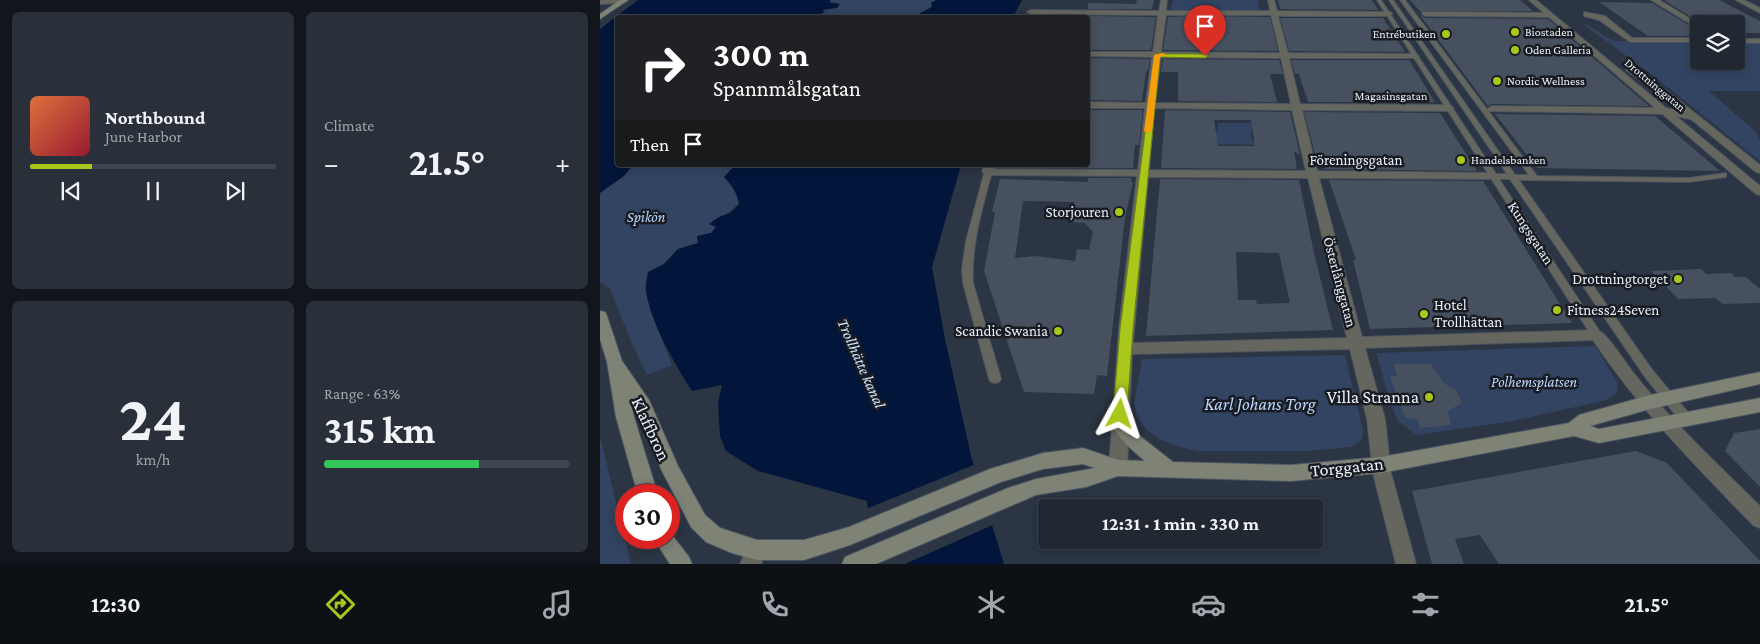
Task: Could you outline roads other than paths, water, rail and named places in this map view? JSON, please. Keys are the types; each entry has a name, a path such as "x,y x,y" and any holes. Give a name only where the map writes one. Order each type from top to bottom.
{"main road":[{"path":"600,17 625,0"},
{"path":"600,316 615,362"},
{"name":"Klaffbron","path":"615,362 625,417 645,484"},
{"name":"Klaffbron","path":"615,362 643,405 670,469 698,521 713,535 732,543 753,557 801,557 996,475"},
{"name":"Torggatan","path":"1574,429 1585,420 1650,402 1760,378"},
{"name":"Torggatan","path":"996,475 1043,461 1083,456 1118,468 1291,473 1381,465 1574,429 1599,436 1760,405"},
{"path":"1120,419 1130,438 1167,468"},
{"name":"Torggatan","path":"853,563 1008,497 1036,488 1086,479 1118,468"},
{"path":"671,549 682,564"}],"street":[{"path":"600,2 625,0"},
{"path":"1118,468 1125,349 1150,105 1164,0"},
{"name":"Österlånggatan","path":"1271,0 1313,175 1376,419 1381,465 1406,564"},
{"name":"Kungsgatan","path":"1379,0 1596,335 1618,365 1669,424 1760,519"},
{"name":"Kungsgatan","path":"1391,0 1615,326 1668,398 1687,420"},
{"path":"1402,0 1411,14 1488,109 1535,178"},
{"name":"Drottninggatan","path":"1532,0 1760,192"},
{"path":"1544,0 1592,39"},
{"path":"1654,0 1690,22"},
{"path":"1739,0 1760,11"},
{"path":"1031,12 1192,13"},
{"path":"1206,13 1550,15"},
{"path":"1587,14 1602,18 1630,40"},
{"path":"1617,40 1690,40"},
{"path":"1745,41 1760,41"},
{"path":"1090,54 1415,56"},
{"name":"Drottninggatan","path":"1620,61 1760,170"},
{"name":"Magasinsgatan","path":"1090,105 1666,111 1694,117"},
{"path":"989,169 974,224 967,271 968,284 995,379"},
{"name":"Föreningsgatan","path":"989,169 1143,174 1494,176 1689,180 1723,175"},
{"path":"1125,349 1596,335"}],"water":[{"path":"638,0 831,0 829,2 840,4 837,8 822,10 825,12 817,15 618,15"},
{"path":"936,0 1022,0 1014,15 917,15 930,8 932,6 931,3"},
{"path":"615,18 615,167 631,167 624,176 600,193 600,29"},
{"name":"Trollhätte kanal","path":"733,167 960,167 932,267 945,339 971,456 1004,564 874,564 867,501 758,471 726,451 720,436 718,404 722,385 692,391 658,330 646,292 648,272 664,264 678,249 698,243 697,236 711,233 716,227 709,224 719,217 730,213 739,204 736,193 724,177"}],"place":[{"name":"Biostaden","path":"1515,32"},
{"name":"Entrébutiken","path":"1446,34"},
{"name":"Oden Galleria","path":"1515,50"},
{"name":"Nordic Wellness","path":"1497,81"},
{"name":"Handelsbanken","path":"1461,160"},
{"name":"Storjouren","path":"1119,212"},
{"name":"Drottningtorget","path":"1678,279"},
{"name":"Fitness24Seven","path":"1557,310"},
{"name":"Hotel Trollhättan","path":"1424,314"},
{"name":"Scandic Swania","path":"1058,331"},
{"name":"Villa Stranna","path":"1429,397"}],"park label":[{"name":"Spikön","path":"646,217"},
{"name":"Polhemsplatsen","path":"1534,382"},
{"name":"Karl Johans Torg","path":"1260,404"}]}
